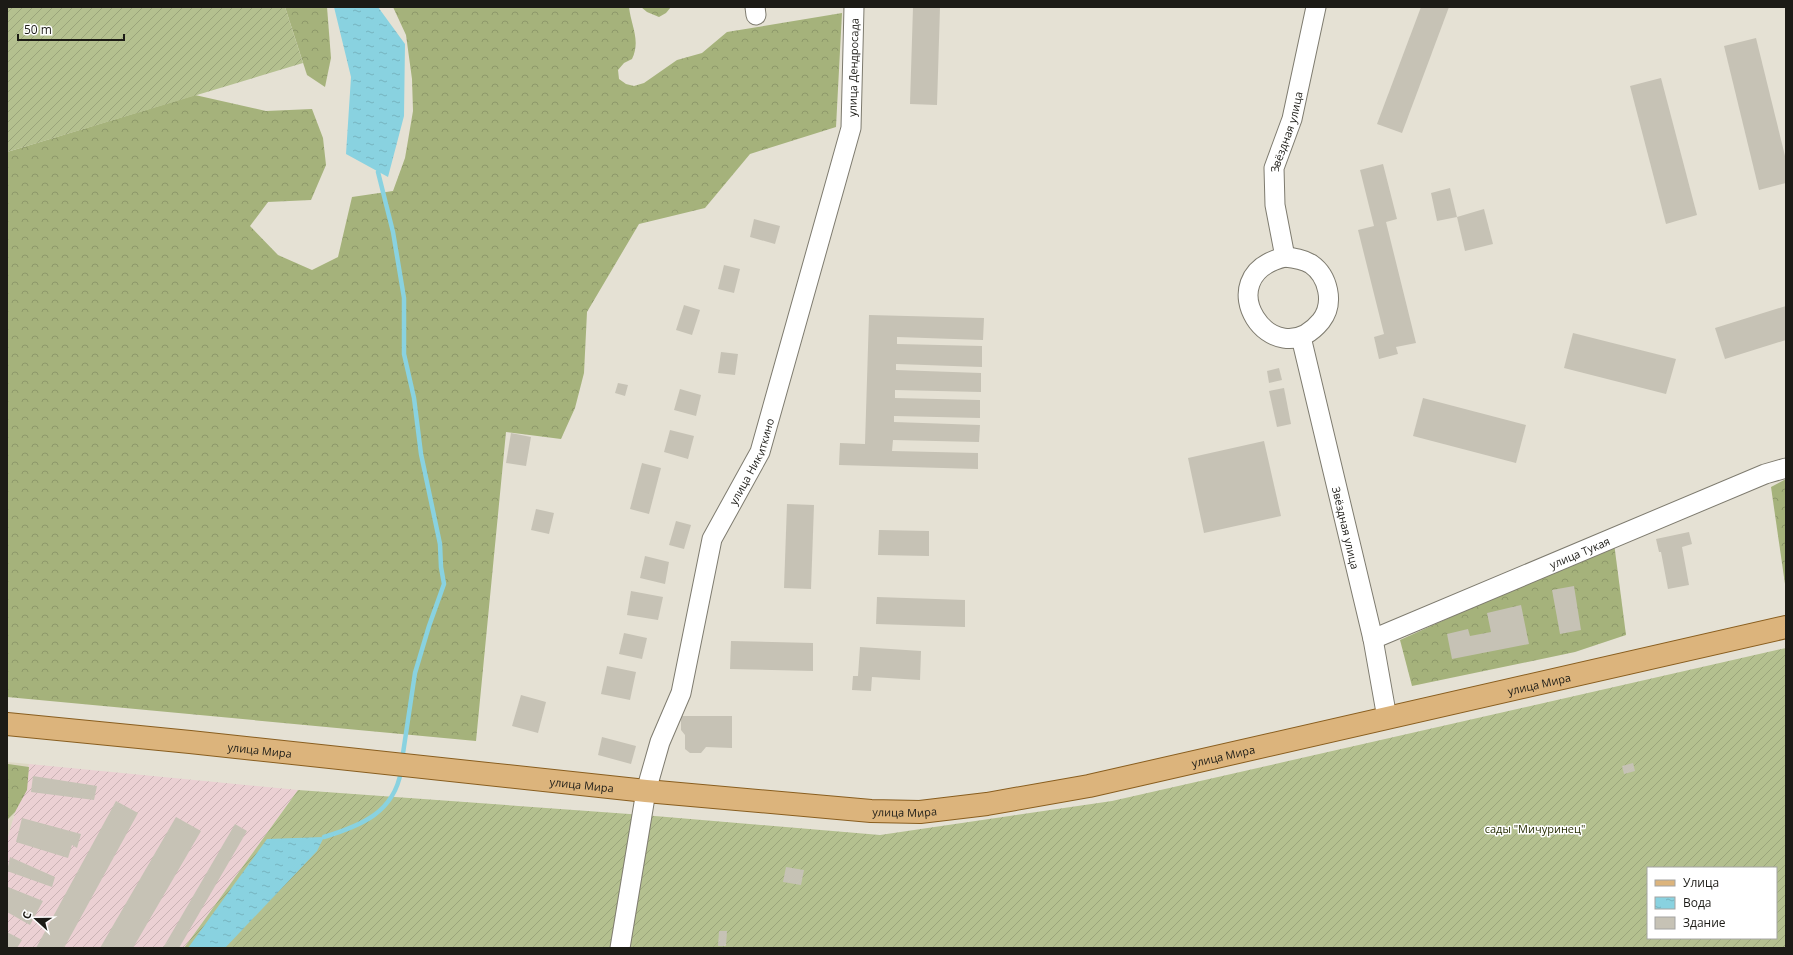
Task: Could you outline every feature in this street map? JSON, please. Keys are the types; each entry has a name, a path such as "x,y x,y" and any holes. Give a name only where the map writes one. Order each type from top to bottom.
{"main road":[{"name":"улица Мира","path":"7,724 646,791 871,811 920,812 987,804 1089,786 1786,627"}],"street":[{"name":"улица Дендросада","path":"851,128 854,7"},
{"name":"Звёздная улица","path":"1285,257 1275,205 1274,168 1292,118 1316,7"},
{"name":"улица Никиткино","path":"620,948 646,791 660,742 681,693 712,539 760,452 851,128"},
{"path":"1285,257 1300,259 1318,270 1325,281 1328,292 1328,301 1323,318 1316,326 1301,338 1283,337 1266,331 1257,323 1250,311 1248,299 1250,284 1257,272 1265,264 1274,259 1285,257"},
{"name":"Звёздная улица","path":"1301,338 1373,639 1387,718"},
{"name":"улица Тукая","path":"1373,639 1764,474 1786,468"}],"shaded area":[{"path":"7,762 29,764 7,840"},
{"path":"29,764 298,790 184,948 7,948 7,840"}],"green space":[{"path":"7,7 285,7 303,63 7,152"},
{"path":"285,7 327,7 331,58 325,87 307,75"},
{"path":"393,7 629,7 636,39 635,52 632,59 624,63 618,70 619,79 626,84 634,86 644,83 677,60 702,53 727,32 842,13 836,127 750,154 705,208 639,224 587,312 584,373 575,408 561,439 506,432 476,741 7,697 7,152 195,95 266,111 312,109 323,138 326,165 311,200 268,202 250,226 278,255 312,270 338,257 352,197 393,191 405,158 413,111 412,79 406,35"},
{"path":"641,7 671,7 666,13 659,17 647,12"},
{"path":"1786,479 1786,591 1771,487"},
{"path":"1614,543 1626,635 1575,652 1412,686 1400,640"},
{"name":"сады \"Мичуринец\"","path":"1786,648 1786,948 184,948 298,790 643,815 880,835 1112,801"},
{"path":"7,765 29,767 27,790 15,812 7,820"}],"water":[{"path":"334,7 378,7 405,44 404,116 388,177 346,154 351,77"},
{"path":"324,837 317,851 225,948 188,948 267,839"}],"building":[{"path":"913,7 940,7 937,105 910,104"},
{"path":"1421,7 1449,7 1402,133 1377,124"},
{"path":"1756,38 1786,160 1786,183 1759,190 1724,46"},
{"path":"1661,78 1697,215 1666,224 1630,86"},
{"path":"1383,164 1397,219 1386,222 1416,343 1396,347 1398,354 1379,359 1374,337 1384,334 1358,230 1374,226 1360,170"},
{"path":"1450,188 1457,217 1437,221 1431,193"},
{"path":"1484,209 1493,244 1465,251 1457,217"},
{"path":"754,219 780,226 775,244 750,237"},
{"path":"724,265 740,269 734,293 718,289"},
{"path":"684,305 700,310 692,335 676,330"},
{"path":"1786,306 1786,340 1725,359 1715,328"},
{"path":"869,315 984,318 983,340 897,337 897,344 982,346 982,367 896,364 896,370 981,373 981,392 895,390 895,398 980,400 980,418 894,416 894,422 980,425 979,442 893,440 892,451 978,453 978,469 839,465 840,443 865,444"},
{"path":"1573,333 1676,359 1666,394 1564,368"},
{"path":"721,352 738,354 735,375 718,373"},
{"path":"1279,368 1282,380 1269,383 1267,371"},
{"path":"618,383 628,385 625,396 615,393"},
{"path":"1284,388 1291,424 1277,427 1269,391"},
{"path":"680,389 701,395 696,416 674,410"},
{"path":"1423,398 1526,425 1516,463 1413,436"},
{"path":"670,430 694,436 688,459 664,452"},
{"path":"511,433 531,437 526,466 506,463"},
{"path":"1264,441 1281,516 1204,533 1188,458"},
{"path":"642,463 661,468 649,514 630,509"},
{"path":"787,504 814,505 811,589 784,588"},
{"path":"536,509 554,513 549,534 531,530"},
{"path":"676,521 691,525 684,549 669,545"},
{"path":"879,530 929,531 929,556 878,555"},
{"path":"1689,532 1692,544 1682,547 1689,585 1668,589 1661,552 1659,552 1656,539"},
{"path":"645,556 669,562 665,584 640,578"},
{"path":"1574,586 1581,630 1560,634 1552,590"},
{"path":"631,591 663,597 658,620 627,615"},
{"path":"877,597 965,600 965,627 876,624"},
{"path":"1521,605 1529,644 1452,659 1447,634 1468,629 1470,636 1491,632 1487,613"},
{"path":"624,633 647,638 642,659 619,654"},
{"path":"731,641 813,643 813,671 730,669"},
{"path":"860,647 921,651 920,680 872,677 871,691 852,690 853,676 858,676"},
{"path":"607,666 636,672 630,700 601,694"},
{"path":"521,695 546,702 538,733 512,726"},
{"path":"681,716 732,716 732,748 706,747 701,753 690,753 685,749 685,735 681,730"},
{"path":"602,737 636,746 631,764 598,755"},
{"path":"1633,763 1635,771 1624,774 1622,766"},
{"path":"33,776 97,786 94,800 31,792"},
{"path":"116,801 138,813 64,948 36,948"},
{"path":"176,817 201,831 133,948 100,948"},
{"path":"22,818 81,834 77,848 72,845 68,858 16,842"},
{"path":"235,824 247,831 179,948 163,948"},
{"path":"10,857 55,877 52,887 7,871"},
{"path":"786,867 804,870 801,885 783,882"},
{"path":"8,887 43,901 30,925 7,912"},
{"path":"719,931 727,931 726,946 718,946"},
{"path":"7,932 22,940 17,948 7,948"}],"waterway":[{"path":"378,172 393,232 404,298 404,354 414,398 421,454 440,544 441,567 444,584 429,626 415,673 402,760"},
{"path":"324,837 350,828 373,816 391,797 397,785 401,771"}]}
